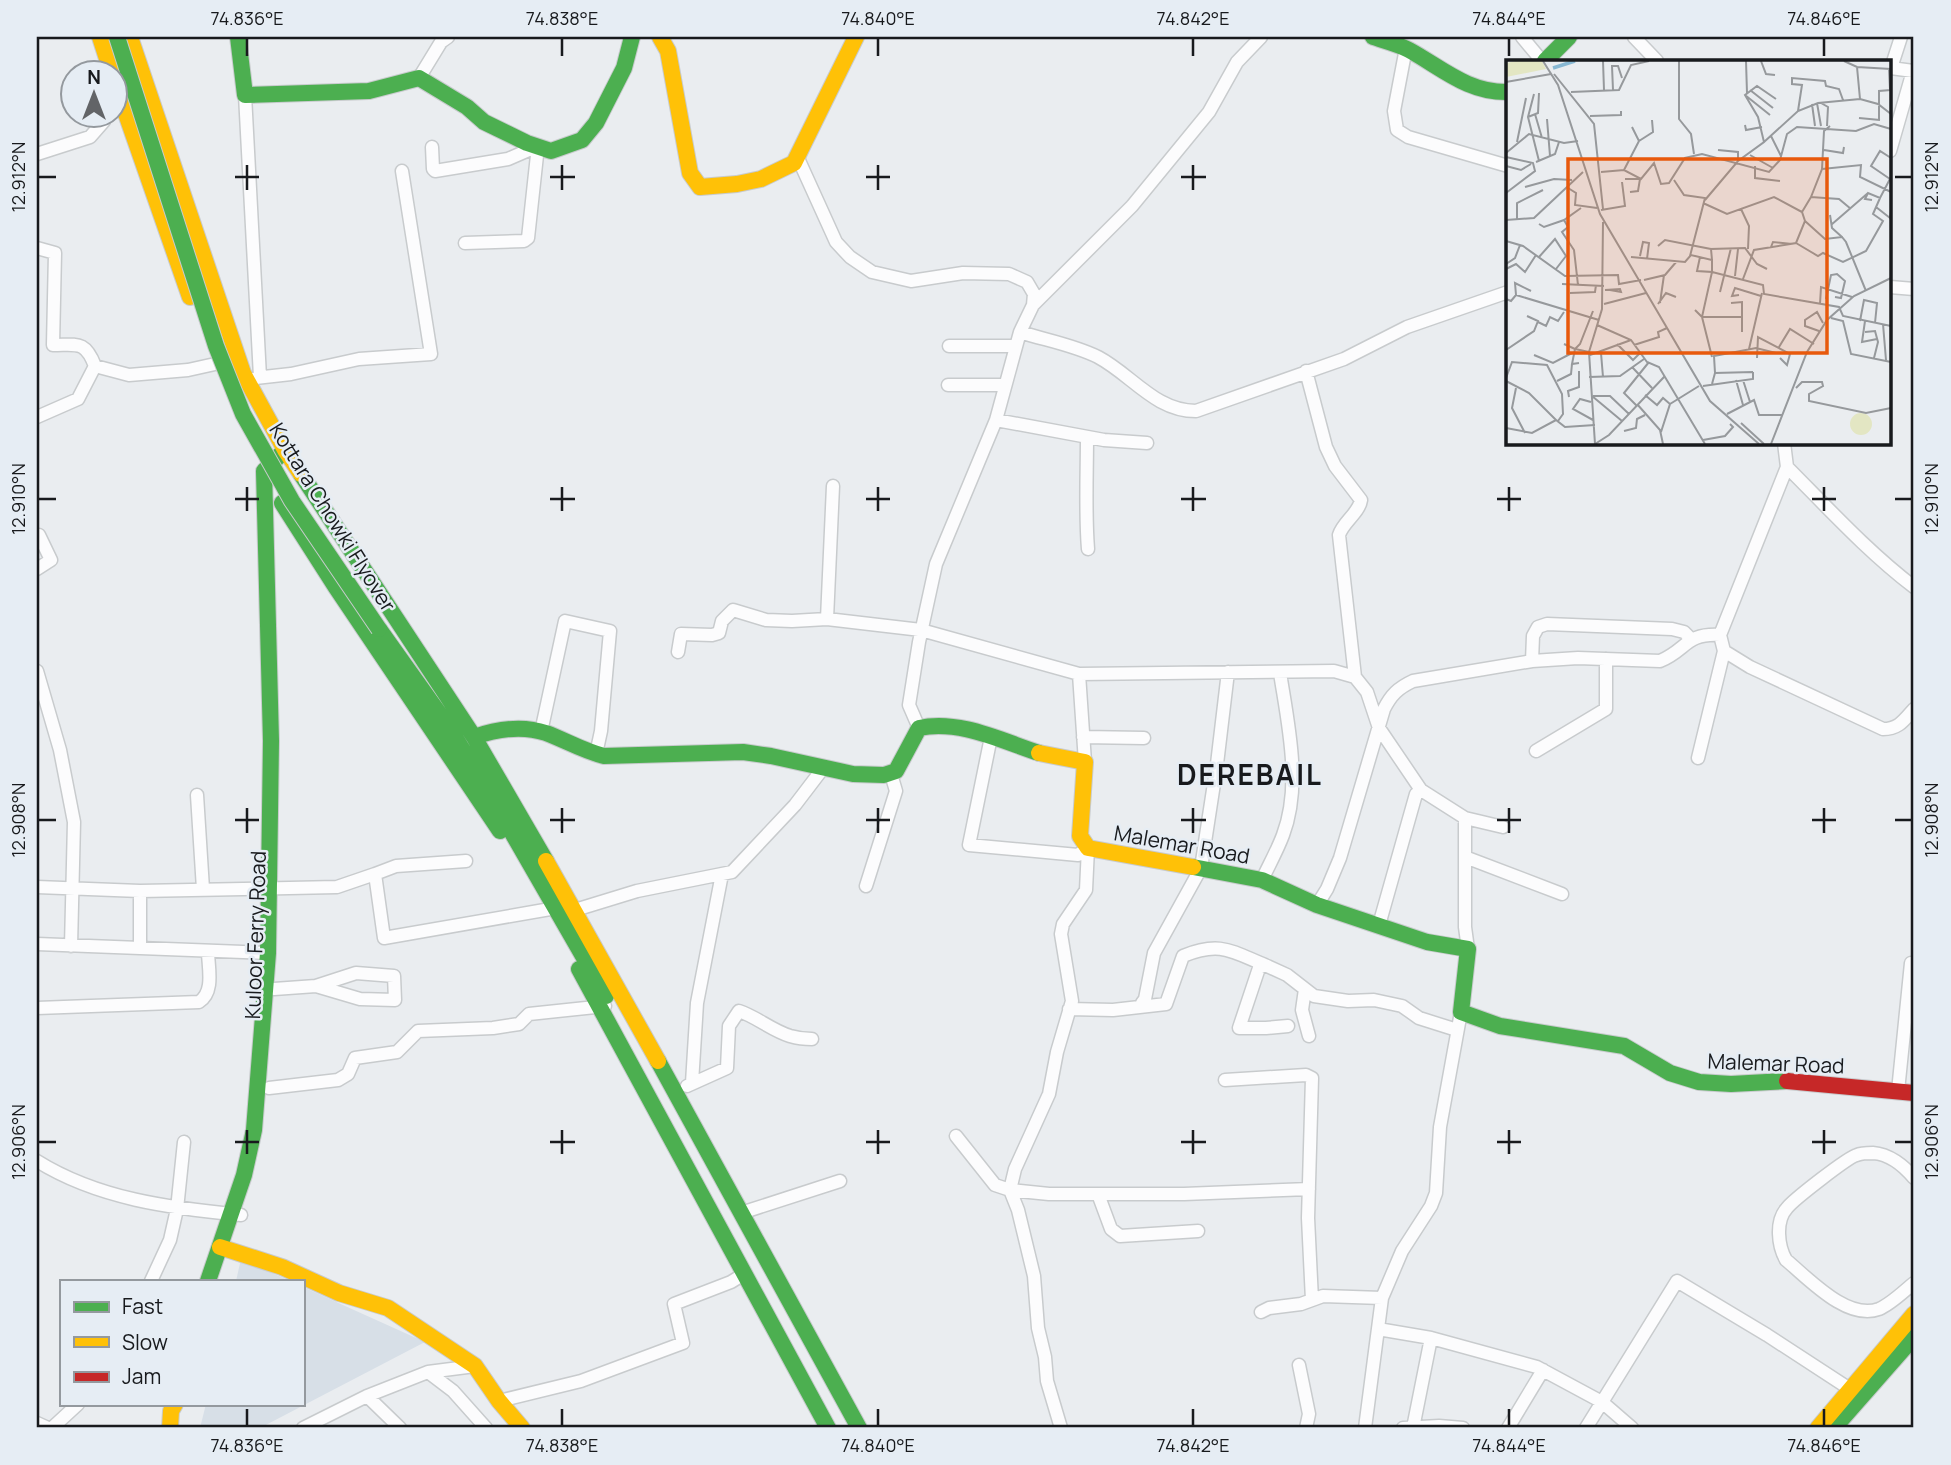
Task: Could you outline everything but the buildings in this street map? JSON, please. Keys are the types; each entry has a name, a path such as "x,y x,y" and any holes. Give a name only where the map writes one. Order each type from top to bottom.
{"main road":[{"path":"100,37 107,60"},
{"name":"Kottara Chowki Flyover","path":"117,37 216,346 243,414 292,500 446,723 480,777 552,908"},
{"path":"130,37 253,378 285,450 474,737 575,910 859,1428"},
{"path":"238,37 245,95 369,91 419,78 467,107 484,122 551,152 582,140 596,123 624,68 632,37"},
{"path":"660,37 668,51 690,173 699,187 762,181 794,163 856,37"},
{"path":"1373,37 1406,48 1471,88 1490,93 1506,92"},
{"path":"1544,60 1569,37"},
{"path":"130,123 179,267 242,430 275,489 378,652 552,908 828,1428"},
{"path":"264,471 285,450"},
{"path":"275,489 295,465"},
{"name":"Kuloor Ferry Road","path":"236,1214 254,1179 267,1112 279,926 274,887 264,471"},
{"name":"Kuloor Ferry Road","path":"219,1280 254,1130 274,887 280,561 275,489"},
{"path":"474,737 493,730 541,732 596,754 631,756 714,750 769,755 857,775 880,776 896,771 919,727 930,724 951,726 1044,754 1085,762"},
{"name":"Malemar Road","path":"1085,762 1080,836 1088,848 1262,880 1317,905 1427,942 1468,949"},
{"path":"1461,1012 1468,949"},
{"path":"605,1006 844,1428"},
{"name":"Malemar Road","path":"1461,1012 1500,1026 1624,1046 1670,1073 1699,1082 1731,1084 1790,1081 1906,1092"},
{"path":"225,1249 282,1267 339,1293 388,1308 475,1366 499,1402 522,1428"},
{"name":"Kuloor Ferry Road","path":"209,1280 225,1249"},
{"path":"1834,1428 1855,1392 1914,1314"},
{"path":"1818,1428 1914,1337"},
{"path":"160,1428 166,1406"},
{"path":"170,1428 174,1406"}],"street":[{"path":"419,78 441,42 448,37"},
{"path":"919,727 909,705 921,630 936,564 996,420 1020,332 1033,306 1132,206 1209,112 1237,62 1261,37"},
{"path":"1522,37 1542,60"},
{"path":"1634,37 1656,60"},
{"path":"1892,65 1901,37"},
{"path":"1406,48 1394,111 1397,130 1408,137 1506,165"},
{"path":"1892,68 1914,71 1910,98 1892,146"},
{"path":"245,95 253,378 291,374 359,359 431,354 402,171"},
{"path":"37,154 90,137 96,130"},
{"path":"432,147 435,171 508,159 538,146 528,238 524,241 465,243"},
{"path":"797,156 836,242 849,257 872,272 911,281 963,273 1009,274 1027,282 1033,289 1033,306"},
{"path":"37,248 55,253 53,345 82,345 94,366 78,399 37,417"},
{"path":"1892,287 1914,289"},
{"path":"1020,332 1097,356 1139,388 1170,407 1196,411 1345,359 1407,327 1506,293"},
{"path":"949,346 1016,346"},
{"path":"94,366 129,375 188,370 215,364"},
{"path":"1306,371 1326,447 1335,466 1360,500 1360,505 1342,527 1339,535 1355,677 1367,692 1379,728 1421,790 1465,818 1503,827"},
{"path":"948,385 1004,385"},
{"path":"996,420 1087,436 1147,443"},
{"path":"1087,436 1088,549"},
{"path":"1698,758 1724,652 1720,635 1787,467 1784,444"},
{"path":"1787,467 1875,554 1914,587"},
{"path":"827,618 833,486"},
{"path":"37,569 51,560 39,535"},
{"path":"678,652 681,634 719,633 722,621 733,610 766,620 827,618 921,630 1079,674 1334,671 1355,677"},
{"path":"541,732 565,621 610,631 601,731 596,754"},
{"path":"1532,661 1533,636 1538,627 1547,624 1672,629 1684,632 1690,638"},
{"path":"1317,905 1340,858 1391,695 1402,686 1413,681 1532,661 1578,658 1660,661 1672,656 1690,638 1706,634 1720,635"},
{"path":"1724,652 1750,667 1883,729 1893,729 1914,709"},
{"path":"1536,751 1606,709 1606,659"},
{"path":"37,671 60,750 74,822 71,946"},
{"path":"1142,1003 1154,953 1201,868 1228,672"},
{"path":"1262,880 1284,834 1289,813 1293,763 1280,673"},
{"path":"1079,674 1085,762"},
{"path":"991,737 969,845 1078,855 1088,848"},
{"path":"1083,737 1144,738"},
{"path":"575,910 637,891 732,872 795,806 824,767"},
{"path":"866,886 896,791 891,774"},
{"path":"1379,925 1416,794"},
{"path":"197,795 203,889"},
{"path":"1465,818 1465,927 1468,949"},
{"path":"1061,1428 1047,1381 1038,1328 1034,1276 1018,1210 1010,1190 1015,1169 1049,1094 1069,1009 1071,991 1061,934 1063,924 1086,890 1088,848"},
{"path":"1465,857 1562,894"},
{"path":"37,887 140,891 337,887 396,866 466,862"},
{"path":"375,874 384,938 552,908"},
{"path":"691,1083 696,1003 722,874"},
{"path":"140,891 140,948"},
{"path":"37,944 268,953"},
{"path":"1069,1009 1113,1010 1166,1004 1183,957 1198,950 1220,947 1287,975 1314,996 1348,1001 1374,1000 1402,1006 1419,1018 1457,1030"},
{"path":"37,1008 199,1002 206,998 209,991 208,951"},
{"path":"1906,1092 1911,963 1914,964"},
{"path":"1265,965 1259,968 1251,986 1239,1028 1289,1026"},
{"path":"274,989 316,986 356,973 394,976 395,1000 360,999 316,986"},
{"path":"1305,989 1302,1010 1309,1036"},
{"path":"268,1088 338,1080 348,1074 355,1058 397,1052 418,1031 493,1028 519,1024 529,1014 605,1006"},
{"path":"674,1093 727,1068 729,1026 739,1011 757,1017 768,1026 791,1037 812,1040"},
{"path":"1365,1428 1382,1298 1396,1262 1431,1206 1436,1193 1440,1127 1461,1012"},
{"path":"1225,1080 1306,1075 1312,1078 1309,1189 1312,1300"},
{"path":"956,1136 995,1185 1010,1190 1049,1194 1184,1194 1309,1189"},
{"path":"151,1280 170,1240 177,1209 184,1142"},
{"path":"1914,1178 1891,1158 1874,1153 1855,1155 1785,1209 1780,1224 1780,1249 1786,1260 1843,1306 1862,1311 1878,1309 1914,1283"},
{"path":"37,1161 67,1179 93,1188 177,1209 236,1214"},
{"path":"741,1213 840,1181"},
{"path":"1098,1194 1111,1229 1121,1236 1198,1231"},
{"path":"499,1402 581,1381 683,1343 674,1304 731,1282 744,1274"},
{"path":"1586,1428 1677,1281 1855,1392"},
{"path":"1261,1312 1323,1296 1382,1298"},
{"path":"1378,1329 1431,1338 1543,1370 1602,1402 1632,1428"},
{"path":"1431,1338 1410,1428 1463,1428"},
{"path":"1299,1364 1309,1414 1306,1428"},
{"path":"303,1428 367,1396 428,1372 475,1366"},
{"path":"1508,1428 1543,1370"},
{"path":"428,1372 453,1391 486,1428"},
{"path":"367,1396 400,1428"},
{"path":"37,1423 50,1428 76,1406"}],"shaded area":[{"path":"241,1259 288,1280 236,1280"},
{"path":"304,1287 425,1342 304,1405"},
{"path":"206,1406 302,1406 260,1428 200,1428"}],"traffic: fast":[{"path":"117,37 216,346 243,414 292,501 379,629"},
{"path":"238,37 245,95 369,91 419,78 467,107 484,122 527,143 551,151 582,140 596,123 624,68 632,37"},
{"path":"1373,37 1405,48 1468,84 1506,92"},
{"path":"1546,60 1569,37"},
{"path":"208,1280 244,1175 254,1130 268,953 271,741 264,471 281,454"},
{"path":"301,474 474,737 546,861"},
{"path":"282,503 500,831"},
{"path":"379,629 446,723 480,777 606,996"},
{"path":"474,737 501,730 528,729 546,733 604,756 743,752 853,774 884,775 896,771 919,728 949,726 965,729 1039,753"},
{"path":"1193,867 1262,880 1317,905 1427,942 1468,949 1461,1012 1500,1026 1624,1046 1670,1073 1699,1082 1731,1084 1787,1081"},
{"path":"579,969 828,1428"},
{"path":"658,1061 859,1428"},
{"path":"1834,1428 1914,1337"}],"traffic: slow":[{"path":"100,37 107,60"},
{"path":"130,37 243,373 301,474"},
{"path":"660,37 668,51 690,173 700,187 761,179 794,163 856,37"},
{"path":"130,125 190,297"},
{"path":"1039,753 1085,762 1080,836 1088,848 1193,867"},
{"path":"546,861 658,1061"},
{"path":"220,1247 282,1267 339,1293 388,1308 475,1366 522,1428"},
{"path":"1818,1428 1914,1314"},
{"path":"170,1428 174,1406"}],"traffic: jam":[{"path":"1787,1081 1914,1093"}],"district":[{"name":"DEREBAIL","path":"1250,774"}]}
